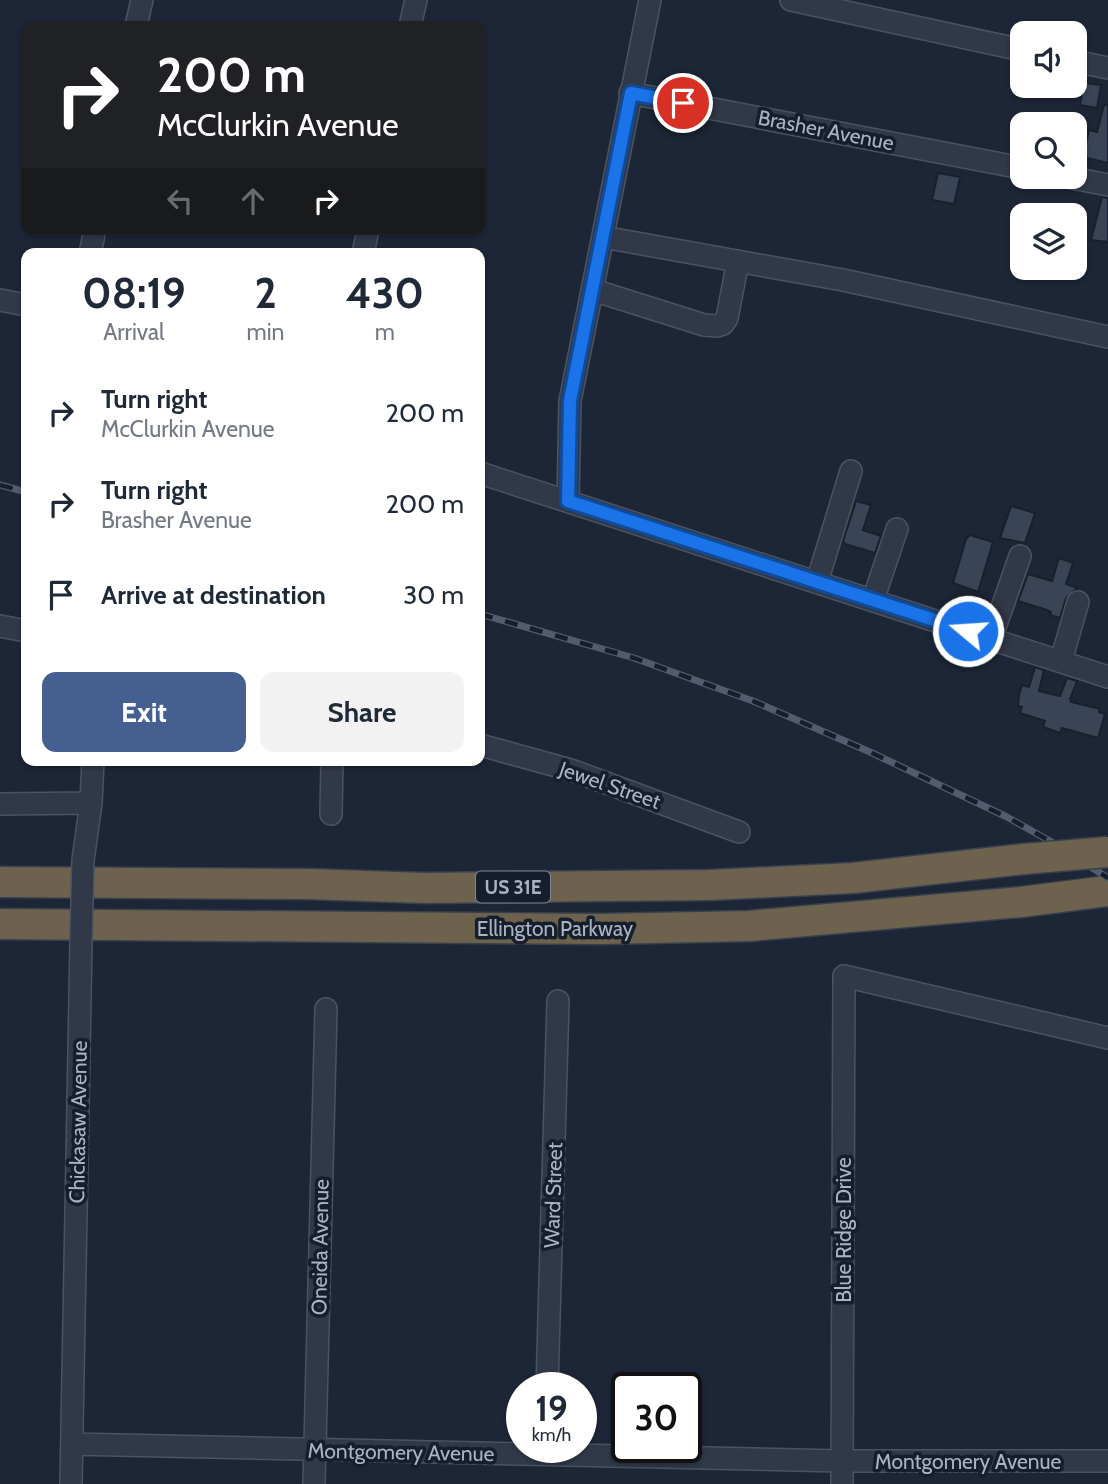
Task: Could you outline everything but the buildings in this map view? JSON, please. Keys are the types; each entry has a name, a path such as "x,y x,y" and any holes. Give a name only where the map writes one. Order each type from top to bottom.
{"highway":[{"name":"Ellington Parkway","path":"0,882 309,884 424,888 710,886 853,878 1108,852"},
{"name":"Ellington Parkway","path":"0,923 601,929 749,926 1094,898"}],"street":[{"path":"137,21 142,0"},
{"path":"411,21 416,0"},
{"path":"568,501 570,401 650,0"},
{"path":"791,0 1010,47"},
{"path":"1087,64 1108,68"},
{"name":"Brasher Avenue","path":"631,93 1010,166"},
{"path":"1087,181 1108,185"},
{"path":"603,237 857,283 1108,337"},
{"path":"593,290 704,325 717,326 723,324 727,318 738,261"},
{"path":"0,300 21,303"},
{"path":"817,582 851,471"},
{"path":"485,476 1108,677"},
{"path":"873,600 897,528"},
{"path":"991,639 1020,556"},
{"path":"1061,661 1078,602"},
{"path":"0,626 21,630"},
{"name":"Jewel Street","path":"485,746 570,770 739,832"},
{"name":"Chickasaw Avenue","path":"71,1484 83,860 93,766"},
{"path":"331,814 332,766"},
{"path":"0,804 91,803"},
{"name":"Blue Ridge Drive","path":"842,1484 844,976 1108,1038"},
{"name":"Ward Street","path":"547,1372 558,1002"},
{"name":"Oneida Avenue","path":"314,1484 326,1009"},
{"name":"Montgomery Avenue","path":"72,1444 315,1450 506,1451"},
{"name":"Montgomery Avenue","path":"597,1453 842,1461 1108,1461"}],"railway":[{"path":"0,485 21,491"},
{"path":"485,615 634,658 753,701 870,752 1007,817 1108,878"}],"route":[{"path":"683,103 631,93 570,401 568,501 968,631"}]}
